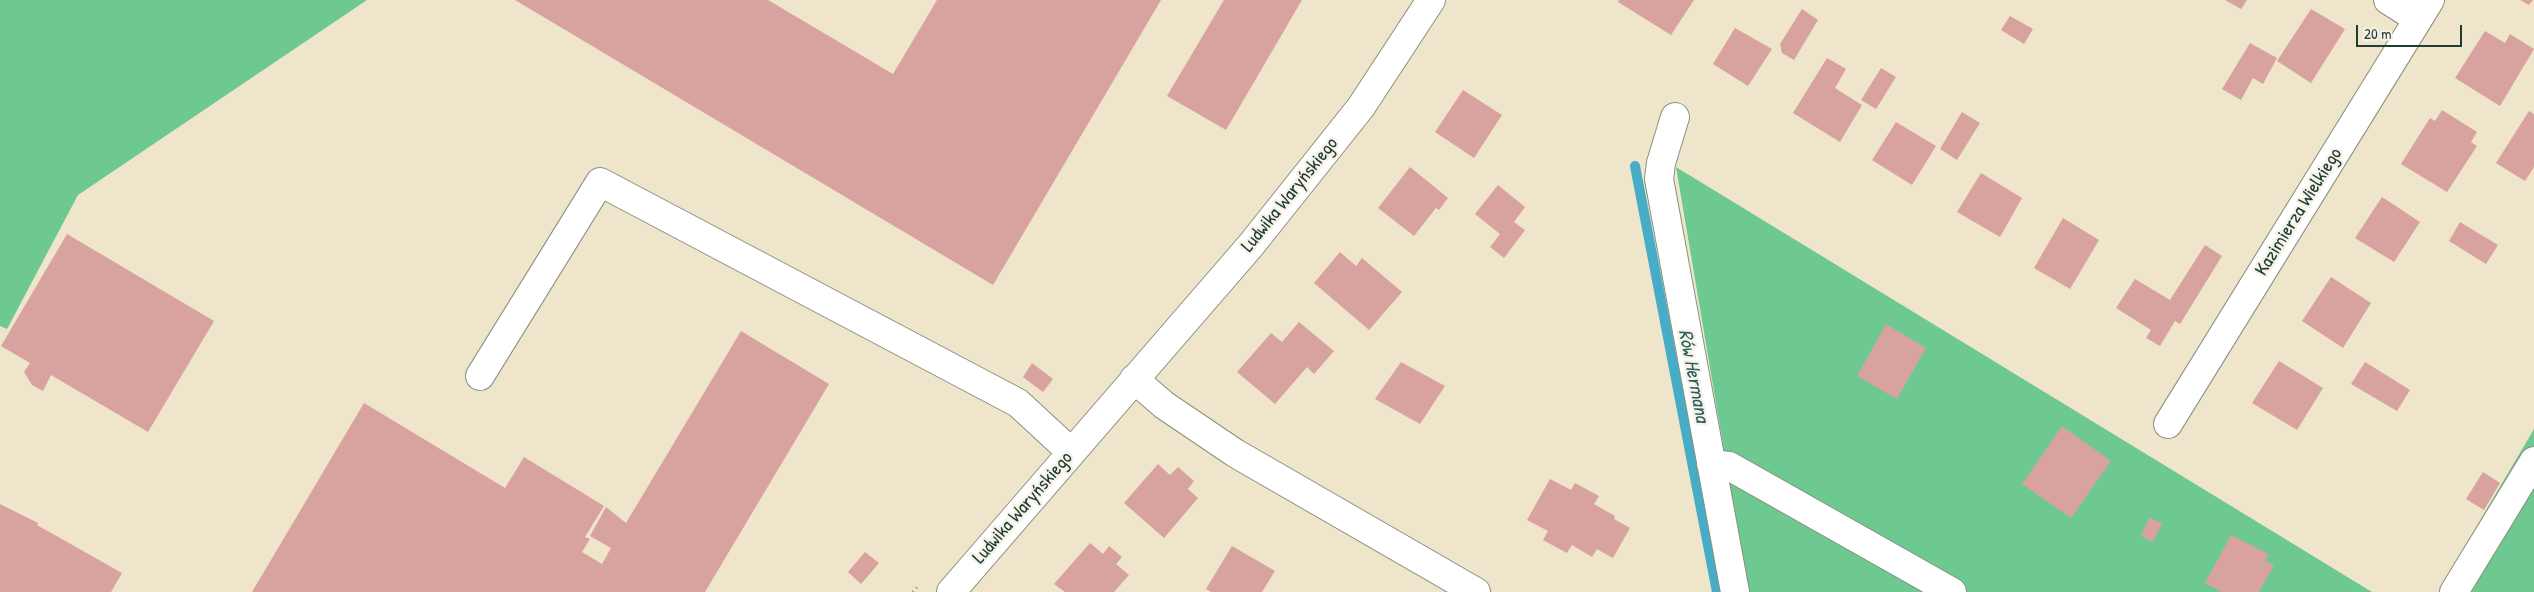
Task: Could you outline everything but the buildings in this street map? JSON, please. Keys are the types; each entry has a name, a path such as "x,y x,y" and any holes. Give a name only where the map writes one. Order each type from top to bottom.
{"street":[{"name":"Ludwika Waryńskiego","path":"951,592 1134,378 1251,245 1360,107 1431,0"},
{"path":"2388,0 2424,10"},
{"name":"Kazimierza Wielkiego","path":"2168,424 2424,10"},
{"path":"1675,117 1661,163 1659,179 1735,592"},
{"path":"480,376 600,182 1018,403 1071,452"},
{"path":"1134,378 1164,405 1235,452 1476,592"},
{"path":"2463,589 2534,462"},
{"path":"1711,464 1729,466 1952,592"}],"green space":[{"path":"0,0 367,0 78,195 7,329 0,326"},
{"path":"1676,167 2372,592 1748,592"},
{"path":"2534,429 2534,592 2471,592 2462,551"}],"waterway":[{"name":"Rów Hermana","path":"1635,166 1717,592"}]}
